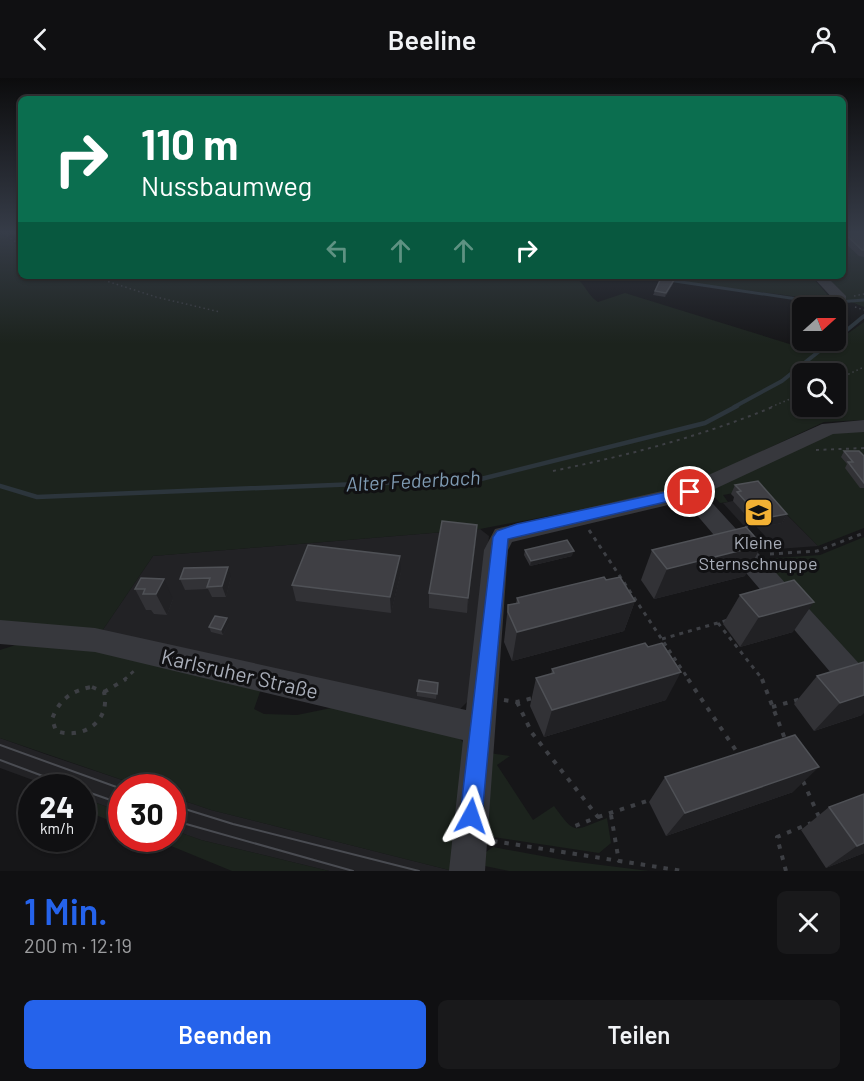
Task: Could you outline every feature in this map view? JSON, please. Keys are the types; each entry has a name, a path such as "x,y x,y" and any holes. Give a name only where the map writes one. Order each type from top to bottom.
{"street":[{"path":"822,279 839,297"},
{"path":"468,854 478,728 499,541 508,532 539,535 581,518 690,492 830,428 864,426"},
{"path":"690,492 864,690"},
{"name":"Karlsruher Straße","path":"0,632 95,640 150,651 478,728"}],"path":[{"path":"100,279 156,297 220,312"},
{"path":"855,307 864,310"},
{"path":"846,375 864,367"},
{"path":"553,471 641,452 736,422 792,398"},
{"path":"779,450 864,448"},
{"path":"581,518 740,757"},
{"path":"725,532 772,521"},
{"path":"746,556 817,551 864,533"},
{"path":"622,597 632,595"},
{"path":"662,639 730,620"},
{"path":"718,623 762,679 786,743"},
{"path":"104,692 131,676 150,651"},
{"path":"663,659 673,656"},
{"path":"92,687 104,692 107,706 98,722 90,729 71,736 56,731 52,719 60,703 67,696 83,688 92,687"},
{"path":"538,696 517,702 532,733 598,817"},
{"path":"772,708 804,698"},
{"path":"798,771 820,819"},
{"path":"570,828 656,798"},
{"path":"611,814 619,862"},
{"path":"786,871 777,837 831,815"},
{"path":"468,854 619,862 683,871"}],"shaded area":[{"path":"0,270 18,270 18,279 578,279 598,302 625,293 792,345 792,351 846,351 846,335 864,322 864,420 824,422 686,487 480,529 153,556 100,634 0,625"},
{"path":"846,270 864,270 864,307 846,300 846,297 842,297 824,279 846,279"},
{"path":"653,279 814,279 829,297 800,297"},
{"path":"864,428 864,528 818,546 761,488 723,495 728,502 720,503 706,488 831,430"},
{"name":"Kleine Sternschnuppe","path":"766,494 818,546 777,549 753,523 743,525 723,503"},
{"path":"480,529 489,536 473,696 453,716 100,634 153,556"},
{"path":"864,537 864,680 761,559 820,555"},
{"path":"31,640 93,646 261,689 254,709 264,714 297,715 346,705 455,733 465,745 453,871 211,810 186,801 186,774 108,775 0,738 0,650"},
{"path":"0,738 108,775 108,807 96,803 96,774 18,775 0,768"},
{"path":"489,753 510,756 497,765 533,820 554,806 571,826 576,828 607,818 611,843 599,853 493,837 487,826"},
{"path":"186,801 211,810 453,871 329,871 186,835"},
{"path":"96,803 108,807 108,820 96,815"},
{"path":"186,835 329,871 232,871 186,852"},
{"path":"493,847 569,861 649,871 509,871 485,866 486,852"}],"building":[{"path":"661,279 674,280 666,293 655,291"},
{"path":"844,451 859,451 864,456 864,483 848,462 853,462"},
{"path":"758,481 787,514 771,517 765,511 756,513 737,492 741,491 735,485"},
{"path":"442,521 477,525 468,598 429,593"},
{"path":"746,527 762,545 667,569 652,550"},
{"path":"567,540 574,551 531,561 525,550"},
{"path":"308,545 400,556 390,597 292,585"},
{"path":"228,567 222,586 207,587 210,578 180,579 184,568"},
{"path":"604,577 606,580 620,577 635,601 517,632 508,612 508,605 519,603 517,598"},
{"path":"141,578 164,579 156,594 143,594 145,589 135,589"},
{"path":"794,580 814,602 759,617 740,595"},
{"path":"215,616 227,618 221,630 209,627"},
{"path":"645,643 648,647 662,643 681,672 552,710 536,678 554,673 552,669"},
{"path":"864,662 864,695 840,703 817,676"},
{"path":"419,680 438,683 437,694 417,691"},
{"path":"795,735 819,767 685,813 665,777"},
{"path":"864,794 864,843 857,846 829,807"}],"waterway":[{"name":"Alter Federbach","path":"661,279 824,303 864,300"},
{"name":"Alter Federbach","path":"846,331 864,316"},
{"name":"Alter Federbach","path":"734,407 782,381 819,351"},
{"name":"Alter Federbach","path":"0,486 37,497 481,479 705,423 737,406"}],"tram line":[{"path":"0,745 108,784"},
{"path":"0,760 38,774"},
{"path":"96,795 108,799"},
{"path":"186,809 233,824 419,871"},
{"path":"186,824 353,871"}],"place":[{"name":"Kleine Sternschnuppe","path":"758,513"}],"route":[{"path":"471,816 496,550 503,535 508,532 581,518 690,492"}]}
